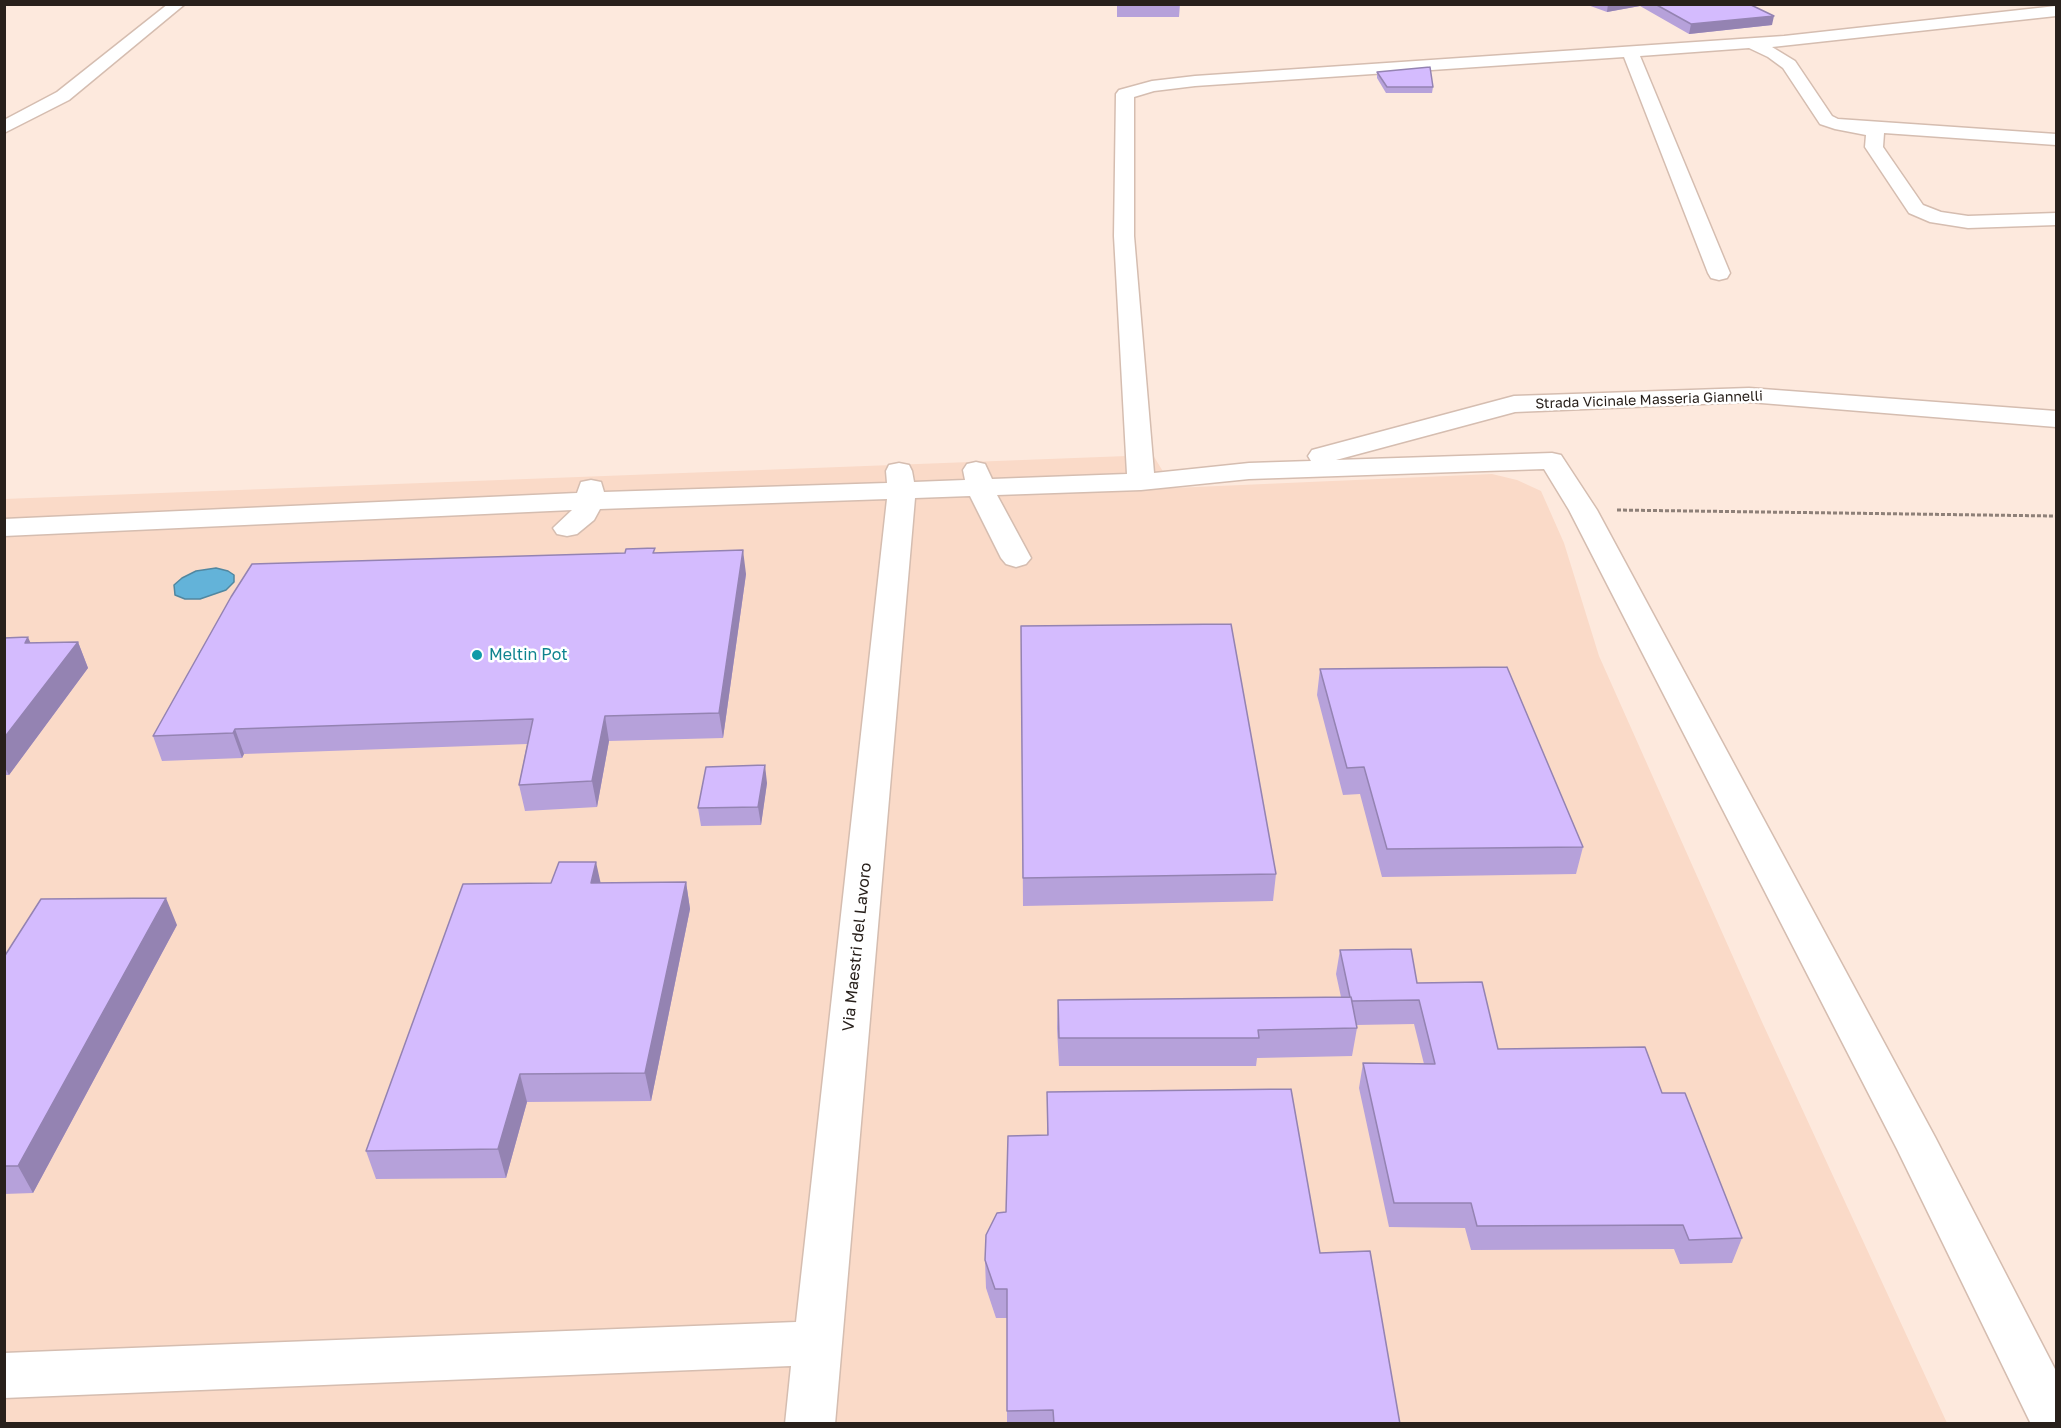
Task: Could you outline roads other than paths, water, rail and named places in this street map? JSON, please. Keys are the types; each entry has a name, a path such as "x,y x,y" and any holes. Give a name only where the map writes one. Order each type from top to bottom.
{"street":[{"path":"4,128 63,96 178,4"},
{"path":"1139,472 1124,236 1125,94 1152,86 1271,74 1751,43 2056,12"},
{"path":"1751,43 1774,54 1789,65 1826,120 1875,132 1874,147 1916,209 1937,218 1968,222 2056,219"},
{"path":"1630,52 1719,273"},
{"path":"1850,125 2056,139"},
{"name":"Strada Vicinale Masseria Giannelli","path":"1249,471 1382,440 1514,404 1749,395 2056,419"},
{"path":"1382,440 1406,466"},
{"path":"4,508 457,498 586,511 771,496 900,481 1552,461 1583,510 1914,1139 2056,1421"},
{"path":"978,478 1016,558"},
{"name":"Via Maestri del Lavoro","path":"810,1424 900,481"},
{"path":"4,528 457,498"},
{"path":"443,534 457,498"},
{"path":"4,1376 818,1343"}],"water":[{"path":"216,568 234,575 234,582 226,590 200,599 185,599 175,595 174,585 182,578 196,571"}],"place":[{"name":"Meltin Pot","path":"477,655"}]}
